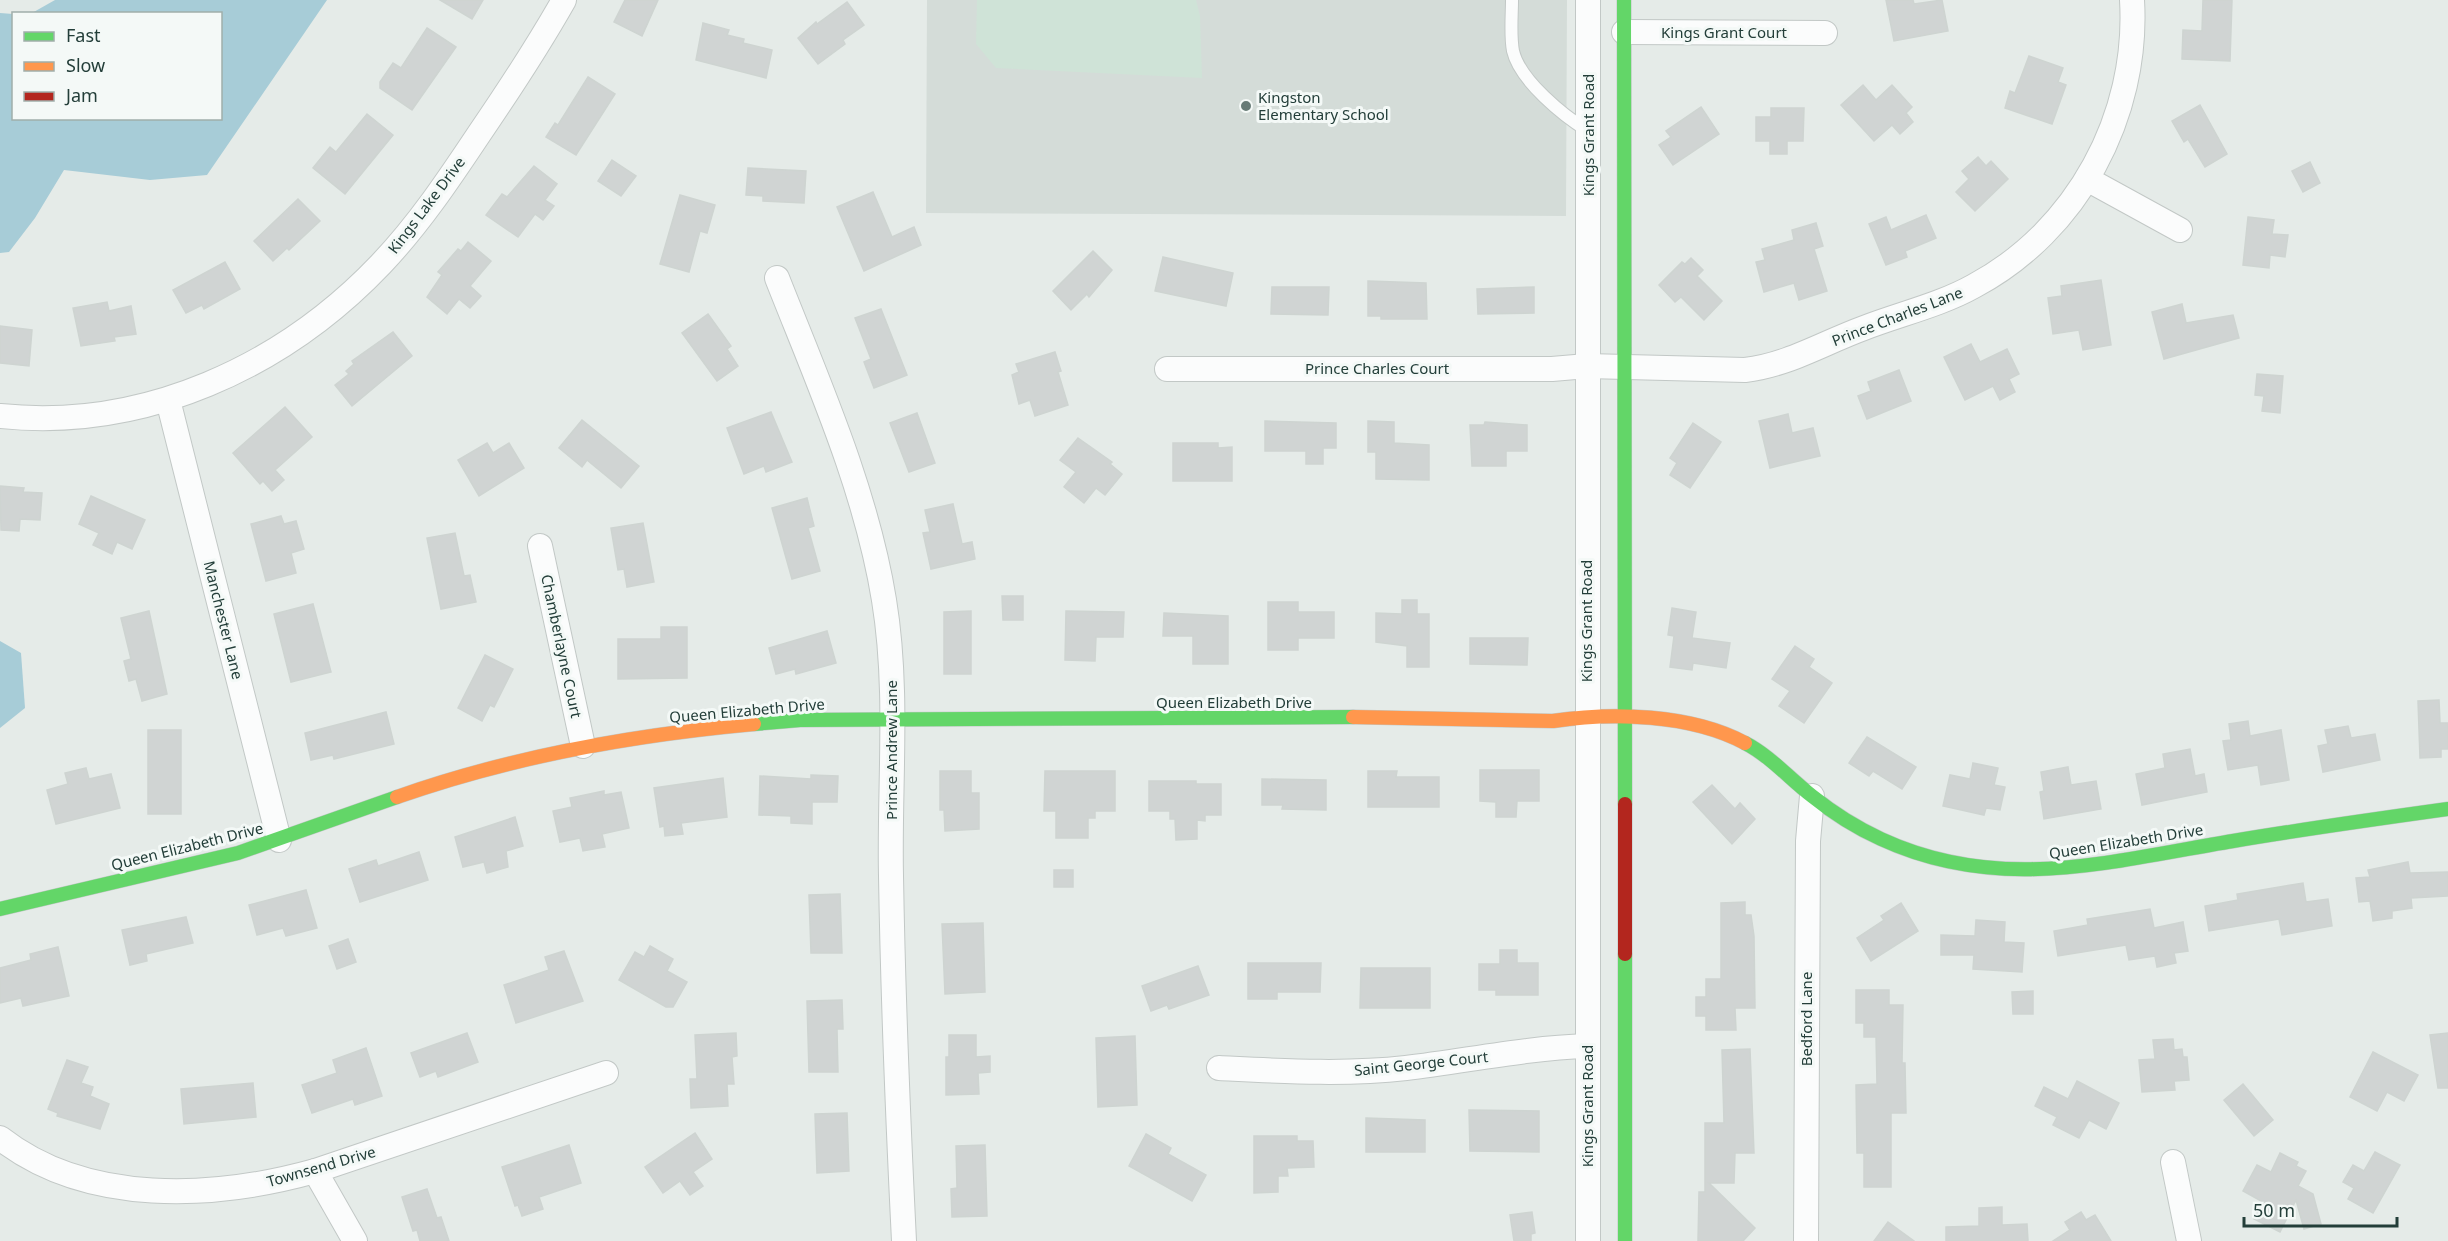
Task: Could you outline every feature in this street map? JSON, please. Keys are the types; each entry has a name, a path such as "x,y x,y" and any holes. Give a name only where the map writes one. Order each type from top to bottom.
{"street":[{"name":"Kings Lake Drive","path":"0,416 29,419 82,417 126,411 168,400 210,385 250,365 301,333 342,301 381,264 416,224 534,52 564,0"},
{"name":"Kings Grant Road","path":"1588,0 1586,716 1588,1241"},
{"path":"1624,0 1625,1241"},
{"name":"Prince Charles Lane","path":"1587,366 1745,370 1766,367 1791,360 1859,329 1939,302 1998,272 2036,243 2057,221 2087,179 2112,129 2128,70 2132,0"},
{"name":"Kings Grant Court","path":"1624,32 1825,33"},
{"path":"2087,179 2180,230"},
{"name":"Prince Andrew Lane","path":"777,278 853,481 873,544 884,602 890,660 891,875 904,1241"},
{"name":"Prince Charles Court","path":"1167,369 1552,369 1587,366"},
{"name":"Manchester Lane","path":"168,400 279,840"},
{"name":"Chamberlayne Court","path":"540,546 583,746"},
{"name":"Queen Elizabeth Drive","path":"0,909 237,853 279,840 393,796 487,768 583,746 710,727 800,720 1396,717 1553,721 1586,716 1624,717 1700,725 1730,735 1758,750 1812,796 1849,822 1923,856 1965,866 2017,871 2060,870 2309,828 2448,809"},
{"name":"Bedford Lane","path":"1806,1241 1808,841 1812,796"},
{"name":"Saint George Court","path":"1219,1068 1347,1072 1404,1068 1550,1047 1587,1046"},
{"name":"Townsend Drive","path":"0,1138 33,1161 70,1177 132,1188 180,1191 237,1188 315,1171 606,1072"},
{"path":"2173,1162 2189,1241"},
{"path":"315,1171 355,1241"}],"lane":[{"path":"1512,0 1514,53 1520,67 1562,114 1588,131"}],"shaded area":[{"name":"Kingston Elementary School","path":"927,0 1567,0 1566,216 926,213"}],"green space":[{"path":"977,0 1196,0 1200,16 1202,78 996,68 976,44"}],"water":[{"path":"55,0 327,0 207,175 150,180 64,170 35,218 9,252 0,253 0,13 12,14 12,120 222,120 222,12 34,12"},
{"path":"0,641 21,653 25,708 0,728"}],"building":[{"path":"440,0 483,0 472,19"},
{"path":"625,0 658,0 642,36 614,22"},
{"path":"1886,0 1913,0 1914,4 1942,0 1948,31 1894,41"},
{"path":"2203,0 2232,0 2230,61 2182,59 2183,30 2202,31"},
{"path":"847,2 864,25 843,40 845,44 818,64 798,38 816,22 817,24"},
{"path":"703,23 729,30 727,35 744,39 743,43 772,50 766,78 696,60"},
{"path":"427,28 456,47 412,110 380,88 380,82 393,63 401,68"},
{"path":"2029,56 2063,68 2058,82 2066,85 2052,124 2005,108 2010,91 2015,93"},
{"path":"588,77 615,94 576,155 546,137 555,123 558,125"},
{"path":"1863,85 1876,100 1892,85 1912,107 1906,113 1913,122 1900,134 1892,125 1874,141 1841,105"},
{"path":"2200,105 2227,154 2205,167 2188,139 2184,142 2172,121"},
{"path":"1701,107 1719,134 1673,165 1659,145 1671,137 1666,131"},
{"path":"1771,108 1804,108 1803,141 1787,141 1787,154 1770,154 1770,141 1756,141 1756,117 1771,117"},
{"path":"367,114 393,135 345,194 313,168 330,147 336,152"},
{"path":"1978,157 1986,166 1991,161 2008,179 1975,211 1956,192 1969,179 1962,171"},
{"path":"612,160 636,176 621,196 598,181"},
{"path":"2310,162 2320,183 2303,192 2292,171"},
{"path":"534,166 557,184 545,200 554,206 543,220 535,214 518,237 486,215 502,194 507,197"},
{"path":"748,168 806,171 804,203 763,201 763,196 746,195"},
{"path":"873,192 892,237 914,227 921,245 864,271 837,207"},
{"path":"680,195 715,205 707,233 700,231 689,272 660,264"},
{"path":"298,199 320,221 289,250 287,248 273,261 254,241"},
{"path":"1926,215 1936,238 1905,251 1907,257 1886,265 1869,224 1886,217 1891,230"},
{"path":"2248,217 2274,220 2272,234 2288,235 2285,257 2270,255 2269,268 2243,265"},
{"path":"1816,223 1823,246 1814,249 1827,291 1799,300 1794,283 1764,292 1756,262 1765,260 1762,249 1794,240 1792,230"},
{"path":"468,242 491,261 470,286 481,296 470,308 459,299 447,314 427,297 442,275 438,272 458,249 461,251"},
{"path":"1093,251 1112,270 1089,297 1087,294 1071,310 1053,291"},
{"path":"1163,257 1233,273 1226,306 1155,291"},
{"path":"1691,258 1703,270 1697,276 1722,301 1704,320 1681,297 1675,302 1659,285 1682,262 1685,264"},
{"path":"225,262 240,289 204,309 202,305 186,313 173,290"},
{"path":"2101,280 2111,345 2083,350 2079,330 2053,334 2048,298 2062,296 2061,286"},
{"path":"1368,281 1426,283 1427,319 1381,319 1381,316 1368,316"},
{"path":"1272,287 1329,287 1328,315 1271,314"},
{"path":"1534,287 1534,313 1478,314 1477,289"},
{"path":"107,302 109,311 131,306 136,334 114,337 115,341 81,346 73,308"},
{"path":"2182,304 2186,323 2233,315 2239,338 2164,359 2152,312"},
{"path":"881,309 907,375 874,388 864,362 871,359 855,318"},
{"path":"708,314 731,346 727,349 738,366 717,381 682,333"},
{"path":"0,326 32,330 29,366 0,363"},
{"path":"393,332 412,356 352,406 335,385 349,374 346,371 354,364 352,361"},
{"path":"1971,344 1980,362 2007,349 2019,374 2009,379 2015,392 2000,400 1993,386 1965,400 1944,357"},
{"path":"1055,352 1061,371 1058,372 1068,405 1035,416 1030,400 1019,404 1012,375 1019,372 1016,364"},
{"path":"1899,370 1911,401 1867,419 1858,396 1871,391 1868,382"},
{"path":"2257,374 2283,376 2280,413 2262,411 2264,396 2255,395"},
{"path":"285,407 312,437 275,470 284,480 272,491 263,481 260,484 233,453"},
{"path":"771,412 792,462 766,472 764,466 744,474 727,428"},
{"path":"917,413 935,463 909,472 890,423"},
{"path":"1788,414 1792,433 1813,428 1820,456 1770,468 1759,421"},
{"path":"582,420 639,466 621,488 587,460 582,467 559,448"},
{"path":"1265,421 1336,423 1336,448 1323,448 1323,464 1306,464 1306,451 1265,451"},
{"path":"1368,421 1394,422 1394,443 1429,445 1429,480 1376,479 1376,452 1368,452"},
{"path":"1485,422 1527,425 1527,451 1506,451 1506,466 1472,466 1470,425 1484,425"},
{"path":"1693,423 1721,442 1690,488 1670,475 1677,463 1670,458"},
{"path":"1078,438 1112,462 1110,464 1122,474 1105,495 1096,488 1084,503 1064,487 1076,472 1060,460"},
{"path":"487,443 493,453 509,443 524,468 479,496 458,460"},
{"path":"1173,443 1218,443 1218,448 1232,447 1232,481 1173,481"},
{"path":"0,486 24,488 23,492 42,493 40,520 20,519 19,531 1,530"},
{"path":"91,496 145,520 132,549 117,542 112,554 93,545 99,533 79,524"},
{"path":"807,498 814,526 808,528 820,571 792,579 772,508"},
{"path":"953,504 962,544 972,542 975,559 931,569 923,533 930,532 925,510"},
{"path":"281,516 284,524 296,521 304,549 291,553 296,573 266,581 251,524"},
{"path":"643,523 654,582 627,587 624,569 618,570 611,528"},
{"path":"455,533 464,576 470,575 476,602 441,609 427,538"},
{"path":"1002,596 1023,596 1023,620 1003,620"},
{"path":"1402,600 1417,600 1417,614 1429,614 1429,667 1407,667 1407,646 1376,642 1376,613 1402,614"},
{"path":"1268,602 1298,602 1298,612 1334,612 1334,638 1298,638 1298,650 1268,650"},
{"path":"313,604 331,672 291,682 274,614"},
{"path":"1672,608 1696,612 1692,638 1730,643 1726,668 1693,663 1692,670 1670,667 1674,636 1668,635"},
{"path":"149,611 167,694 142,701 136,679 129,681 124,661 131,659 121,618"},
{"path":"971,611 971,674 944,674 944,612"},
{"path":"1066,611 1124,612 1123,637 1096,637 1095,661 1065,660"},
{"path":"1164,613 1228,616 1228,664 1193,664 1193,636 1163,636"},
{"path":"661,627 687,627 687,678 618,679 618,639 661,639"},
{"path":"827,631 836,663 796,674 795,669 776,674 769,648"},
{"path":"1470,638 1528,638 1527,665 1470,664"},
{"path":"1795,646 1814,659 1809,667 1832,683 1804,723 1779,706 1790,691 1772,679"},
{"path":"485,655 513,669 494,707 490,705 482,721 458,708"},
{"path":"2439,700 2440,723 2448,723 2448,749 2441,749 2441,757 2420,758 2418,701"},
{"path":"386,712 394,744 334,759 333,755 311,760 305,733"},
{"path":"2248,721 2250,736 2281,730 2289,780 2261,785 2258,765 2228,770 2223,741 2231,740 2229,724"},
{"path":"2348,726 2351,738 2375,734 2380,760 2323,772 2318,746 2328,744 2325,730"},
{"path":"148,730 181,730 181,814 148,814"},
{"path":"1867,737 1916,767 1902,789 1873,771 1869,776 1849,763"},
{"path":"2190,749 2195,776 2204,774 2207,792 2142,805 2136,774 2165,768 2163,754"},
{"path":"1973,763 1998,768 1994,785 2005,787 2000,810 1986,808 1984,815 1943,806 1950,775 1970,779"},
{"path":"2068,767 2071,785 2096,781 2101,809 2044,819 2040,792 2044,791 2041,772"},
{"path":"86,768 89,779 111,774 120,808 56,824 47,790 68,784 65,773"},
{"path":"1480,770 1539,770 1539,801 1517,801 1516,817 1496,817 1496,802 1480,801"},
{"path":"940,771 971,771 971,793 979,793 979,829 945,831 944,810 940,810"},
{"path":"1045,771 1115,771 1115,811 1095,811 1095,818 1088,818 1088,838 1056,838 1056,811 1044,811"},
{"path":"1368,771 1397,771 1396,777 1439,777 1439,807 1368,807"},
{"path":"811,775 838,776 837,802 812,802 812,824 791,823 791,816 759,815 760,776 811,779"},
{"path":"723,778 727,817 681,823 683,834 665,836 664,826 660,827 654,788"},
{"path":"1262,779 1326,780 1326,810 1282,809 1283,805 1262,805"},
{"path":"1149,781 1196,781 1196,784 1221,784 1221,815 1205,815 1205,821 1197,820 1197,839 1176,840 1175,819 1170,819 1170,811 1149,811"},
{"path":"1712,785 1735,809 1740,803 1755,819 1732,844 1693,802"},
{"path":"604,791 604,795 621,792 629,828 602,834 605,847 583,851 580,838 560,842 553,811 572,807 570,798"},
{"path":"515,817 523,846 506,851 508,867 487,873 484,862 463,867 455,837"},
{"path":"419,852 428,880 360,902 349,869 376,860 378,866"},
{"path":"2408,862 2410,873 2448,872 2448,896 2411,898 2412,908 2392,911 2392,918 2373,921 2370,901 2359,902 2356,878 2370,877 2368,870"},
{"path":"1054,870 1073,870 1073,887 1054,887"},
{"path":"2303,883 2306,902 2328,899 2332,926 2282,935 2279,919 2209,931 2205,906 2238,900 2237,894"},
{"path":"306,890 317,928 286,936 283,928 257,935 249,905"},
{"path":"840,894 842,953 811,953 809,895"},
{"path":"1745,902 1745,915 1751,915 1754,936 1755,1008 1735,1008 1736,1030 1706,1030 1706,1016 1696,1016 1696,997 1706,997 1706,979 1721,979 1721,903"},
{"path":"1901,903 1918,931 1871,961 1857,938 1884,920 1881,916"},
{"path":"2150,909 2154,928 2183,922 2188,951 2174,953 2176,963 2157,967 2155,956 2129,960 2126,945 2058,956 2054,931 2088,925 2087,919"},
{"path":"186,917 193,943 146,954 147,961 130,965 122,930"},
{"path":"1976,920 2005,922 2004,942 2024,943 2022,972 1973,969 1974,955 1941,955 1941,935 1975,936"},
{"path":"983,923 985,992 945,994 942,924"},
{"path":"348,939 356,962 337,969 329,946"},
{"path":"650,946 673,959 667,971 687,982 673,1007 666,1007 619,980 635,952 644,957"},
{"path":"58,947 69,996 23,1006 21,998 0,1003 0,968 31,960 30,954"},
{"path":"1500,950 1517,950 1517,963 1538,963 1538,995 1496,995 1496,990 1479,990 1479,964 1500,964"},
{"path":"564,951 583,1001 516,1023 504,985 549,970 545,957"},
{"path":"1248,963 1321,963 1320,992 1277,992 1277,999 1248,999"},
{"path":"1198,966 1209,995 1169,1009 1167,1005 1151,1011 1142,986"},
{"path":"1361,968 1430,968 1430,1008 1360,1008"},
{"path":"1856,990 1889,990 1889,1005 1903,1005 1902,1063 1905,1063 1906,1113 1891,1113 1891,1187 1864,1187 1864,1153 1857,1153 1856,1085 1877,1084 1876,1037 1864,1037 1864,1023 1856,1023"},
{"path":"2033,991 2033,1014 2013,1014 2012,992"},
{"path":"842,1000 843,1029 837,1029 838,1072 809,1072 807,1001"},
{"path":"467,1033 478,1062 438,1077 436,1071 420,1077 411,1053"},
{"path":"736,1033 737,1056 732,1057 734,1084 727,1084 728,1106 691,1108 690,1079 697,1079 695,1035"},
{"path":"2448,1033 2448,1088 2438,1088 2430,1035"},
{"path":"949,1035 976,1035 976,1057 990,1056 990,1072 978,1073 979,1094 946,1095 946,1057 949,1057"},
{"path":"1135,1036 1137,1105 1098,1107 1096,1038"},
{"path":"2173,1039 2174,1050 2182,1049 2183,1057 2187,1057 2189,1080 2174,1081 2175,1090 2142,1092 2139,1060 2155,1059 2153,1040"},
{"path":"366,1048 382,1096 355,1105 353,1099 312,1113 302,1085 337,1073 333,1060"},
{"path":"1750,1049 1754,1153 1735,1153 1734,1183 1709,1183 1755,1228 1743,1241 1698,1241 1699,1192 1705,1192 1705,1123 1724,1123 1722,1050"},
{"path":"2373,1052 2418,1075 2404,1101 2387,1092 2377,1111 2350,1097"},
{"path":"67,1060 88,1067 81,1083 93,1087 90,1096 109,1104 100,1129 57,1116 58,1113 48,1109"},
{"path":"2077,1081 2119,1103 2106,1129 2089,1120 2079,1138 2053,1125 2057,1117 2035,1106 2044,1087 2068,1099"},
{"path":"253,1083 256,1117 184,1124 181,1089"},
{"path":"2243,1084 2273,1120 2254,1136 2224,1100"},
{"path":"1469,1110 1539,1111 1539,1152 1470,1151"},
{"path":"847,1113 849,1171 817,1173 815,1114"},
{"path":"1366,1118 1425,1120 1425,1152 1366,1152"},
{"path":"695,1133 712,1159 693,1172 703,1186 690,1195 680,1181 663,1193 645,1167"},
{"path":"1146,1134 1171,1148 1168,1154 1206,1175 1192,1201 1129,1166"},
{"path":"1254,1136 1297,1136 1297,1141 1313,1141 1314,1167 1287,1168 1288,1176 1278,1176 1278,1192 1254,1193"},
{"path":"569,1145 581,1183 539,1197 543,1209 522,1216 518,1205 515,1206 502,1167"},
{"path":"985,1145 987,1216 952,1217 951,1189 957,1188 956,1146"},
{"path":"2375,1152 2400,1165 2373,1213 2348,1199 2354,1188 2343,1182 2353,1165 2364,1171"},
{"path":"2280,1153 2298,1162 2296,1166 2306,1171 2298,1186 2313,1194 2321,1224 2304,1229 2296,1200 2280,1232 2254,1219 2263,1202 2243,1191 2257,1165 2271,1172"},
{"path":"427,1189 437,1218 441,1217 449,1241 420,1241 417,1230 413,1231 402,1197"},
{"path":"2002,1207 2002,1225 2027,1224 2028,1241 1946,1241 1946,1227 1979,1226 1979,1208"},
{"path":"1532,1212 1535,1233 1531,1234 1531,1241 1514,1241 1510,1215"},
{"path":"2081,1212 2086,1220 2095,1215 2111,1241 2053,1241 2070,1230 2065,1222"},
{"path":"1888,1222 1914,1241 1874,1241"}],"traffic: fast":[{"path":"1624,0 1625,804"},
{"path":"754,724 800,720 1353,717"},
{"path":"1745,743 1771,761 1820,802 1863,830 1925,856 1969,865 2013,869 2099,864 2286,832 2448,809"},
{"path":"0,909 238,853 397,797"},
{"path":"1625,954 1625,1241"}],"traffic: slow":[{"path":"1353,717 1553,721 1625,716 1701,726 1745,743"},
{"path":"397,797 485,770 573,749 663,734 754,724"}],"traffic: jam":[{"path":"1625,804 1625,954"}],"place":[{"name":"Kingston Elementary School","path":"1246,106"}]}
